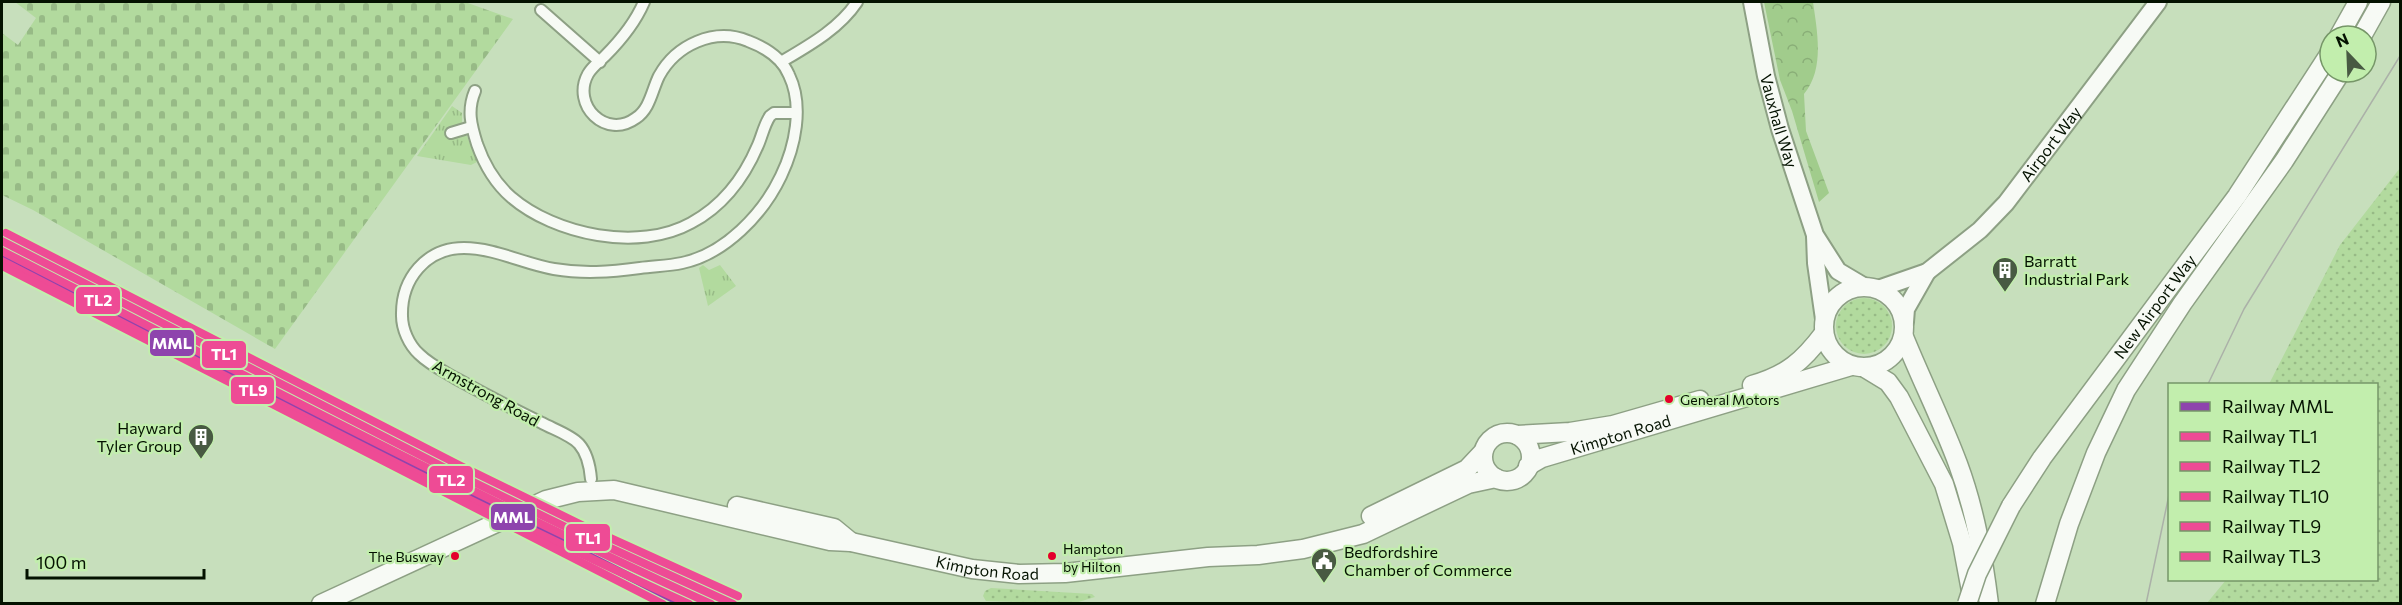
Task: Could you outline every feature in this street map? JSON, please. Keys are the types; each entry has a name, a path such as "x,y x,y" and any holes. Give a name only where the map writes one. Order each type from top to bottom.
{"highway":[{"path":"2346,24 2358,2"},
{"path":"2369,24 2381,2"},
{"name":"New Airport Way","path":"1967,603 1977,574 2011,506 2042,458 2237,196 2318,71"},
{"name":"New Airport Way","path":"2045,603 2069,524 2092,463 2126,390 2182,304 2284,161 2333,84"},
{"path":"1972,603 1971,583 1962,543 1944,484 1899,397 1879,374 1858,367 1833,353 1824,326 1835,299 1844,292 1872,288 1896,302 1904,330 1958,463 1981,544 1989,603"},
{"name":"Kimpton Road","path":"1517,435 1570,432 1613,425 1763,381 1786,371 1806,357 1824,326"},
{"path":"1858,367 1878,365 1890,359 1898,349 1904,330"},
{"name":"Kimpton Road","path":"1528,466 1542,458 1858,367"},
{"path":"1505,433 1517,435 1530,452 1528,466 1516,479 1505,481 1496,478 1485,468 1483,452 1487,443 1495,436 1505,433"},
{"name":"Kimpton Road","path":"1338,539 1358,523 1467,469 1483,452"},
{"name":"Kimpton Road","path":"546,500 557,489 591,478 616,481 834,528 851,542"},
{"name":"Kimpton Road","path":"321,603 546,500 578,492 614,490 830,541 851,542 972,569 1018,574 1065,573 1303,549 1363,534 1468,484 1496,478"}],"main road":[{"name":"Vauxhall Way","path":"1752,2 1772,97 1815,235 1824,326"},
{"name":"Airport Way","path":"1904,330 1906,309 1927,272 1980,230 2006,203 2158,2"},
{"name":"Vauxhall Way","path":"1815,235 1838,271 1872,288"},
{"name":"Airport Way","path":"1872,288 1927,272"}],"street":[{"name":"Armstrong Road","path":"591,478 590,466 579,443 491,398 418,354 402,325 403,300 409,280 425,261 436,254 464,248 485,250 552,269 590,272 683,263 701,257 735,234 752,219 772,193 791,152 796,113 795,92 789,74 781,62 764,47 743,38 721,35 704,38 688,45 674,56 660,75 646,108 637,118 616,125 601,122 593,116 583,92 589,73 632,27 644,2"},
{"path":"781,62 827,33 857,2"},
{"path":"541,10 600,62"},
{"path":"474,91 469,113 471,127 481,154 496,181 524,207 559,223 597,235 635,238 668,233 708,213 736,185 747,168 770,116 774,113 796,113"},
{"path":"451,133 471,127"}],"green space":[{"path":"15,2 465,2 513,19 275,349 33,210 2,195 2,33 18,45 36,18"},
{"path":"1764,2 1813,2 1817,62 1811,84 1804,94 1806,131 1829,193 1819,202 1792,111 1780,80"},
{"path":"452,106 462,113 462,123 450,128 458,136 467,136 477,162 471,165 417,156"},
{"path":"2400,168 2400,603 2207,603 2225,581 2378,581 2378,383 2270,383 2340,245"},
{"path":"703,265 709,270 720,265 736,286 708,306 699,268"},
{"path":"1858,298 1870,298 1880,302 1888,310 1892,326 1888,342 1880,350 1870,354 1858,354 1848,350 1840,342 1836,332 1836,320 1840,310 1848,302"},
{"path":"991,588 1092,594 1095,597 1072,604 986,601 983,596 985,591"}],"tram line":[{"path":"2208,383 2244,309 2400,56"},
{"path":"2146,604 2168,500"}],"rail line":[{"name":"TL10","path":"6,233 459,465 586,527 738,596"},
{"name":"TL1","path":"2,241 455,473 582,535 733,604"},
{"name":"TL2","path":"2,251 443,476 711,604"},
{"name":"MML","path":"2,256 683,604"},
{"name":"TL9","path":"2,261 429,480 689,604"},
{"name":"TL3","path":"2,266 663,604"}],"place":[{"name":"Barratt Industrial Park","path":"2005,293"},
{"name":"General Motors","path":"1669,399"},
{"name":"Hayward Tyler Group","path":"201,460"},
{"name":"The Busway","path":"455,556"},
{"name":"Hampton by Hilton","path":"1052,556"},
{"name":"Bedfordshire Chamber of Commerce","path":"1324,584"}]}
